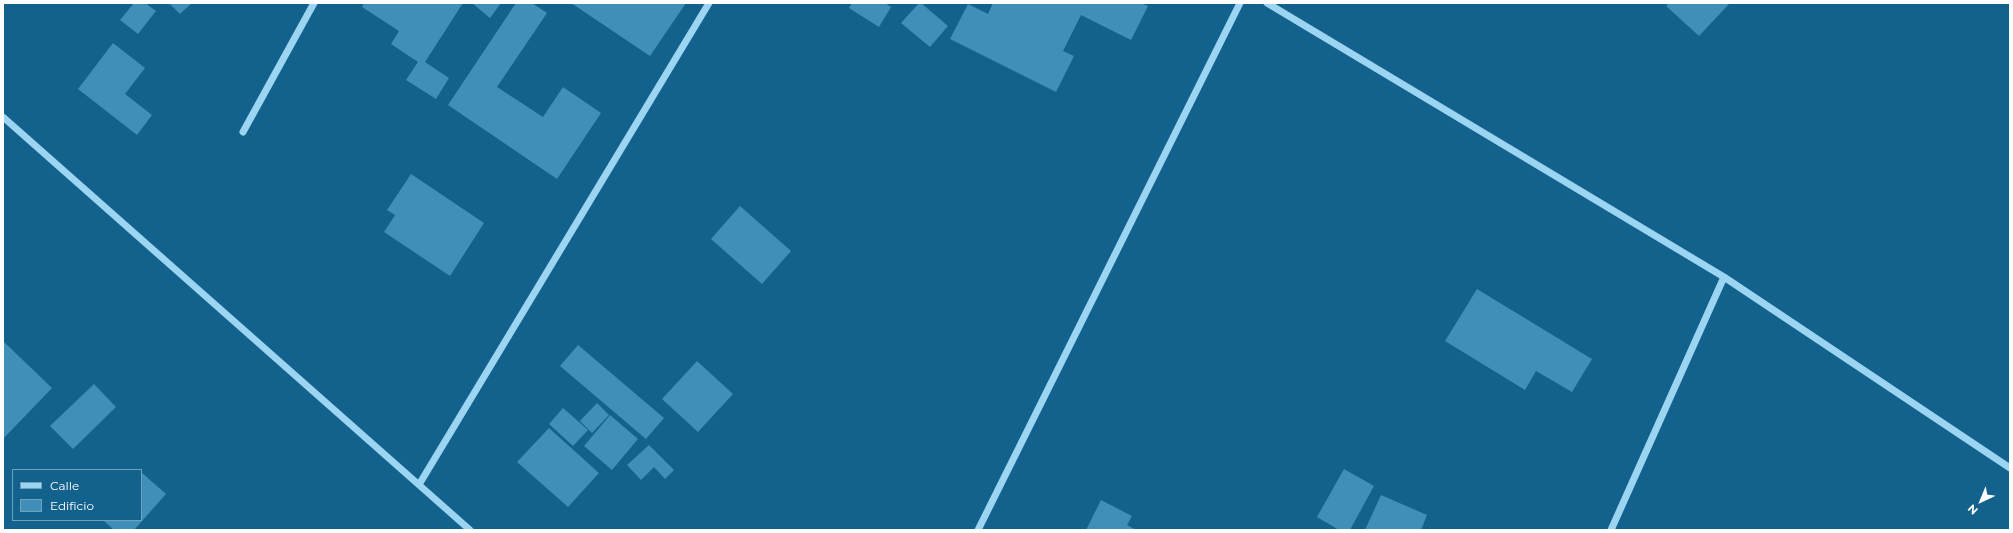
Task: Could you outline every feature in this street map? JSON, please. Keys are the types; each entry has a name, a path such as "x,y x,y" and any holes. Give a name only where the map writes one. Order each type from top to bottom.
{"street":[{"path":"243,132 314,3"},
{"path":"420,484 709,3"},
{"path":"978,530 1240,3"},
{"path":"1267,3 1724,277 2010,468"},
{"path":"3,116 420,484 470,530"},
{"path":"1611,530 1724,277"}],"building":[{"path":"134,3 145,3 156,11 138,34 120,20"},
{"path":"169,3 192,3 180,14"},
{"path":"364,3 463,3 425,62 449,78 436,99 406,80 418,62 391,44 399,31 362,7"},
{"path":"472,3 501,3 490,18"},
{"path":"516,3 532,3 547,13 497,87 543,117 563,87 601,113 557,179 448,105"},
{"path":"571,3 686,3 650,56"},
{"path":"852,3 885,3 891,7 879,27 849,8"},
{"path":"919,3 921,3 948,26 930,47 901,23"},
{"path":"993,3 1141,3 1148,6 1131,40 1081,15 1063,51 1074,56 1056,92 950,39 968,4 988,14"},
{"path":"1669,3 1730,3 1699,36 1666,6"},
{"path":"113,43 145,68 125,94 152,115 137,135 78,89"},
{"path":"411,174 484,223 450,276 384,232 395,215 387,210"},
{"path":"740,206 791,251 762,284 711,239"},
{"path":"1477,289 1592,359 1572,392 1536,371 1525,390 1445,341"},
{"path":"3,341 52,388 3,439"},
{"path":"578,345 664,418 646,439 560,366"},
{"path":"697,361 733,394 698,432 662,399"},
{"path":"94,384 116,407 73,449 50,426"},
{"path":"597,403 609,415 592,433 580,421"},
{"path":"563,408 588,430 573,446 549,424"},
{"path":"610,415 638,439 612,470 584,446"},
{"path":"549,428 599,473 568,507 517,462"},
{"path":"649,445 674,470 665,479 654,467 641,480 627,465"},
{"path":"1344,469 1374,486 1350,530 1339,530 1317,517"},
{"path":"142,473 166,494 142,521"},
{"path":"1381,495 1427,515 1421,530 1365,530"},
{"path":"1101,500 1132,516 1127,525 1136,530 1086,530"},
{"path":"104,521 142,521 134,530 114,530"}]}
